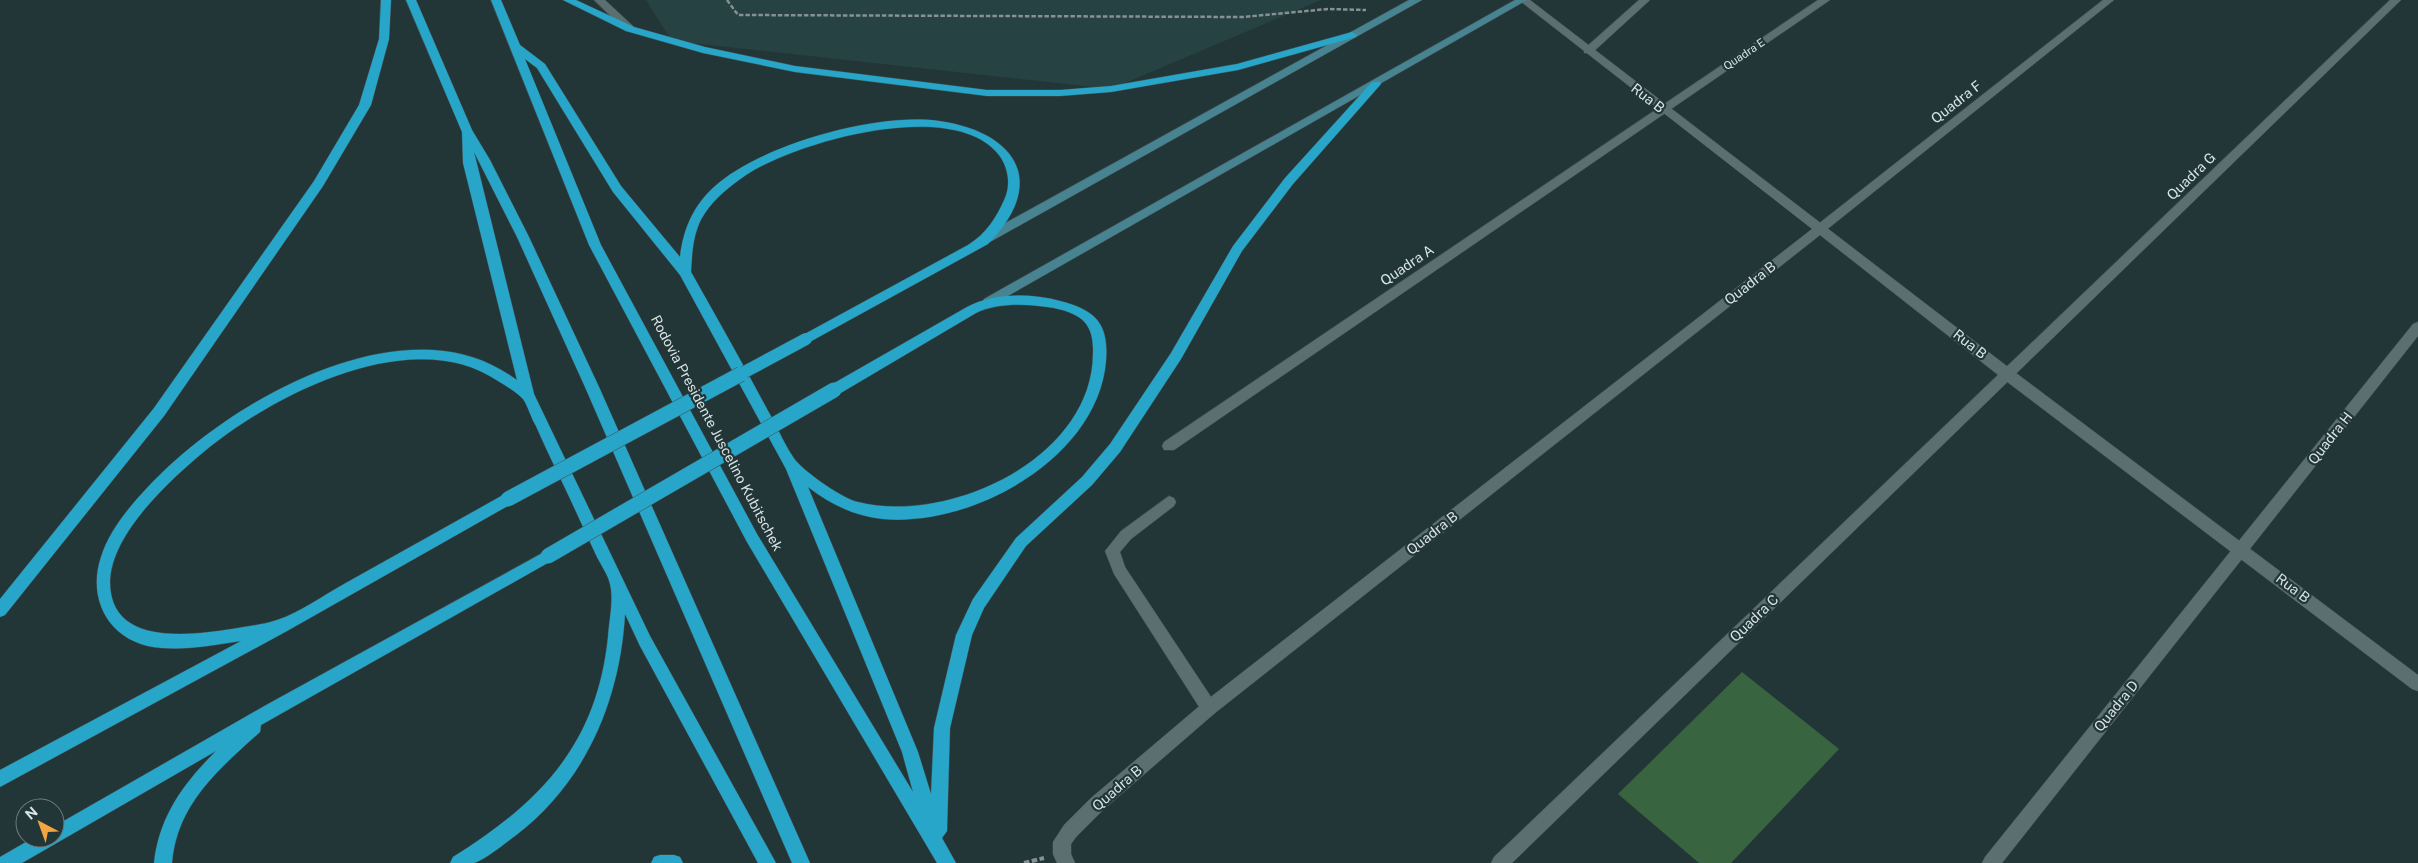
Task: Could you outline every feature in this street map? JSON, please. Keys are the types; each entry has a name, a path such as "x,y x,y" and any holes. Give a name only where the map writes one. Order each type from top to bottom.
{"highway":[{"path":"0,610 159,412 319,183 365,106 384,39 386,0"},
{"path":"411,0 466,130 484,160 523,237 592,387 801,863"},
{"name":"Rodovia Presidente Juscelino Kubitschek","path":"496,0 595,245 752,538 941,851"},
{"path":"568,0 630,28 703,50 795,69 987,93 1060,93 1111,89 1238,67 1352,35"},
{"path":"515,46 541,66 617,189 685,272 793,468 910,752 941,851"},
{"path":"941,851 942,728 964,635 978,604 1021,542 1087,481 1115,448 1176,356 1237,249 1289,181 1376,84"},
{"path":"0,779 282,626 508,499 806,339 986,239 1012,198 1016,181 1013,164 1002,150 986,138 954,127 935,124 885,127 817,139 775,155 734,178 716,193 701,209 691,226 685,272"},
{"path":"466,130 469,163 527,394 645,641 767,863"},
{"path":"65,829 274,709 548,556 988,302 1052,303 1084,315 1095,323 1100,332 1100,371 1092,397 1073,430 1057,447 1014,478 988,491 935,511 884,514 856,508 824,490 793,468"},
{"path":"282,626 202,641 155,640 126,628 112,616 104,599 102,572 116,539 156,486 204,444 230,425 260,407 320,378 371,361 417,355 463,358 483,365 527,394"},
{"path":"459,863 489,844 528,814 554,786 590,735 610,674 616,637 618,585"},
{"path":"163,863 166,835 197,783 221,757 274,709"},
{"path":"6,863 32,848"},
{"path":"660,863 674,863"}],"main road":[{"path":"986,239 1417,0"},
{"path":"988,302 1523,0"}],"street":[{"path":"599,0 630,28"},
{"name":"Rua B","path":"1523,0 2008,374 2242,549 2418,684"},
{"path":"1588,50 1645,0"},
{"name":"Quadra E","path":"1662,109 1825,0"},
{"name":"Quadra F","path":"1821,228 2109,0"},
{"name":"Quadra G","path":"2008,374 2396,0"},
{"name":"Quadra A","path":"1169,446 1662,109"},
{"name":"Quadra B","path":"1064,859 1062,842 1070,830 1097,804 1209,708 1821,228"},
{"name":"Quadra H","path":"2242,549 2418,327"},
{"name":"Quadra C","path":"1500,863 2008,374"},
{"path":"1169,502 1126,536 1112,551 1119,570 1209,708"},
{"name":"Quadra D","path":"1991,863 2242,549"}],"path":[{"path":"727,0 738,15 1243,17 1328,9 1396,11"}],"shaded area":[{"path":"646,0 1321,0 1111,89 672,41"}],"green space":[{"path":"1742,672 1839,749 1731,863 1699,863 1618,794"}]}
